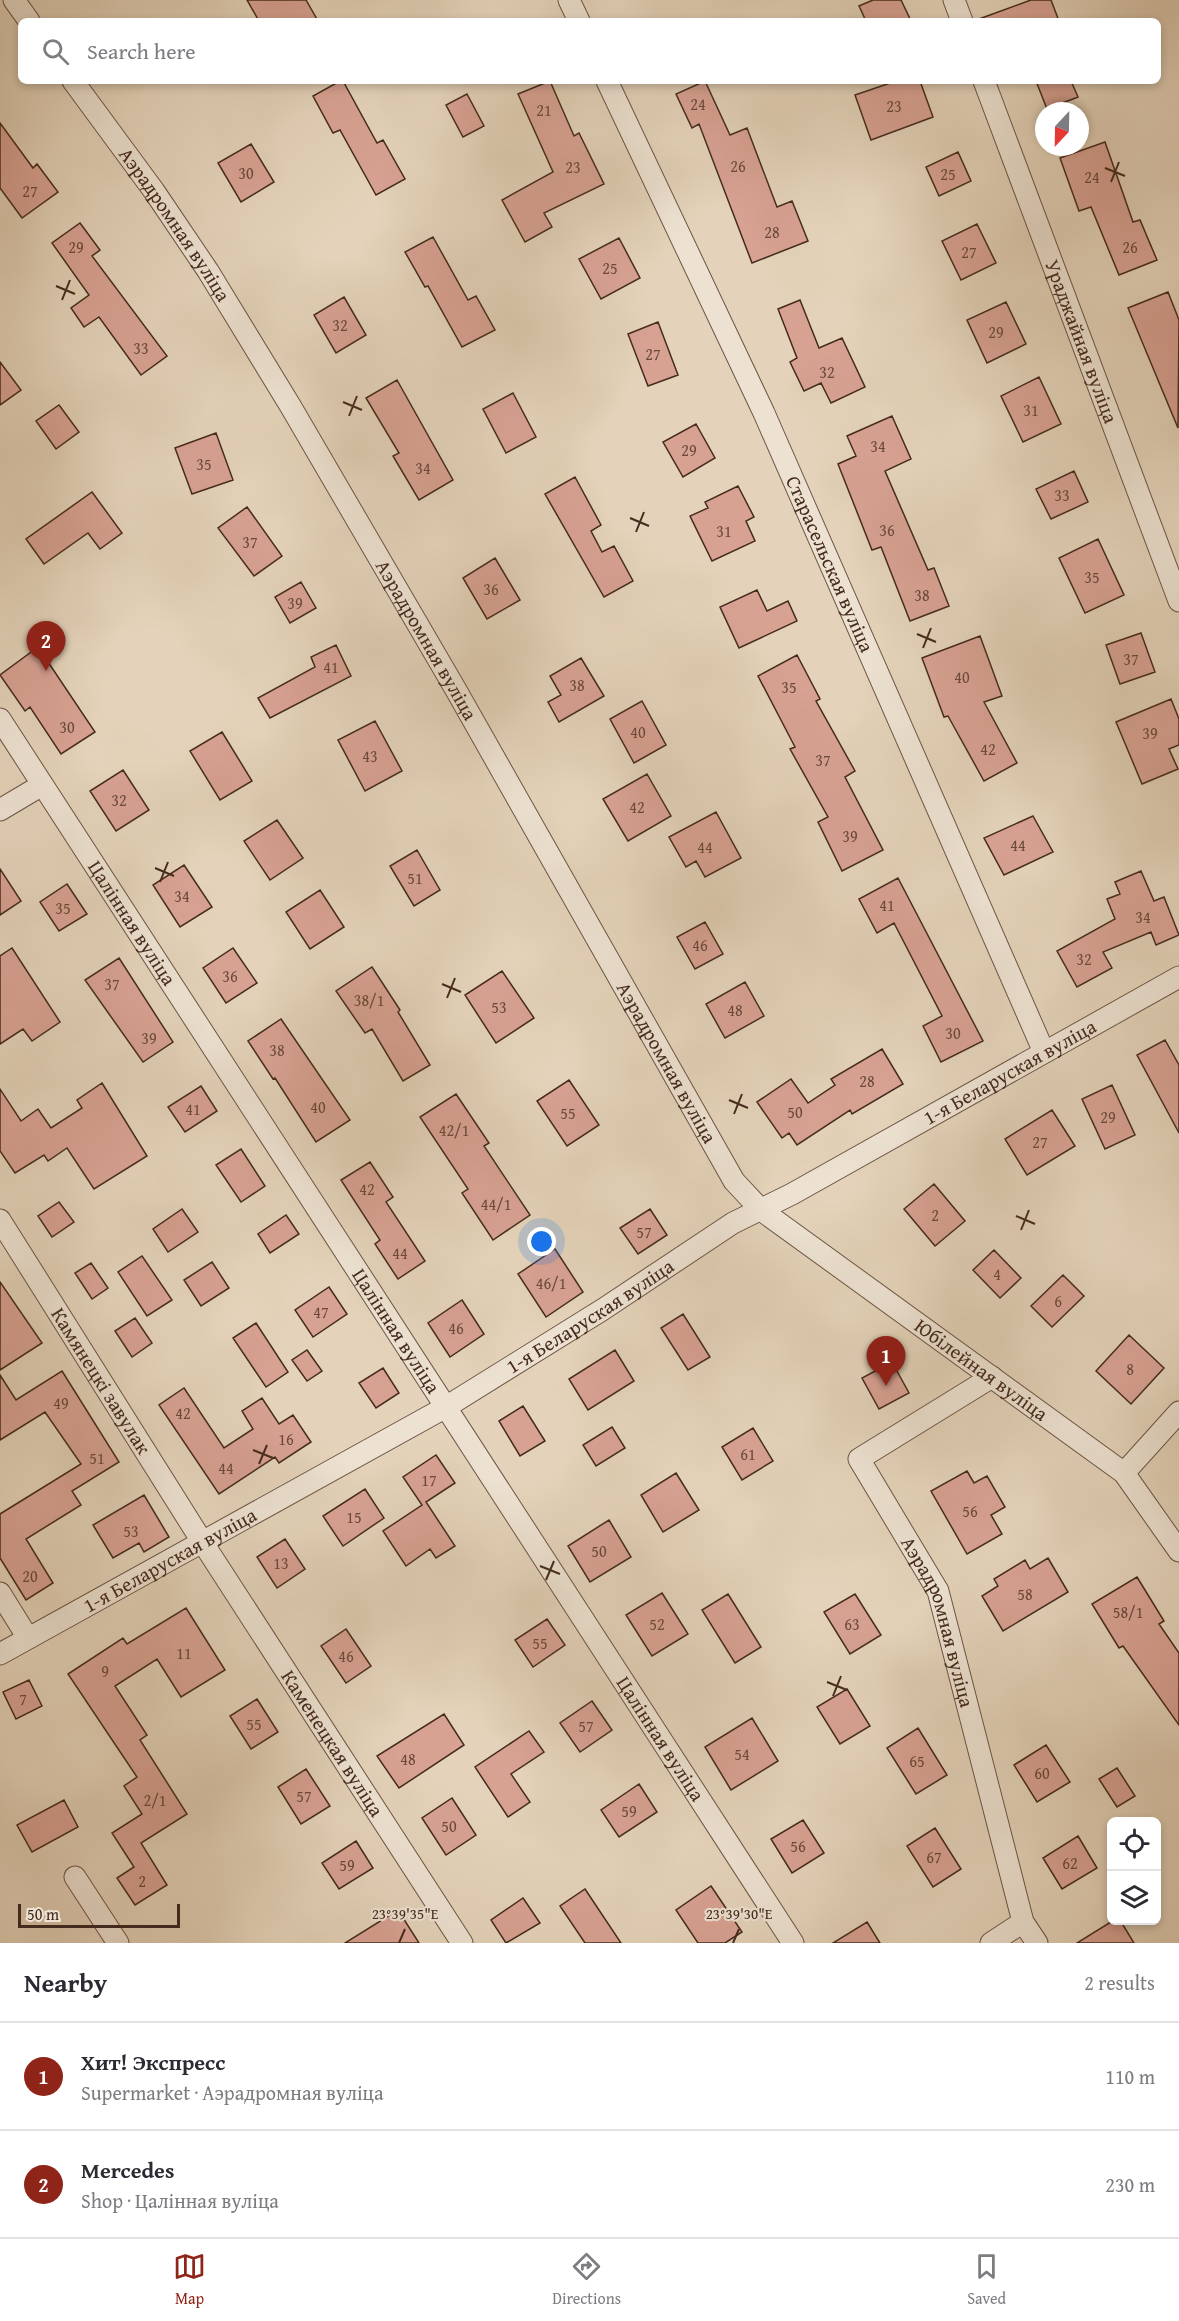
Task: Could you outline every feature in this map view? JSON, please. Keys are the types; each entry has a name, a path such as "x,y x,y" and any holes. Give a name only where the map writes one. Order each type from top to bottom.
{"street":[{"path":"14,0 27,18"},
{"path":"569,0 578,18"},
{"path":"954,0 961,18"},
{"name":"Аэрадромная вуліца","path":"75,84 154,191 208,271 456,690 722,1161 746,1196 761,1210"},
{"name":"Старасельская вуліца","path":"608,84 764,413 1044,1052"},
{"name":"Ураджайная вуліца","path":"985,84 1179,601"},
{"name":"Цалінная вуліца","path":"0,719 793,1943"},
{"path":"0,810 42,785"},
{"name":"1-я Беларуская вуліца","path":"0,1653 446,1407 602,1310 734,1223 1179,977"},
{"name":"Юбілейная вуліца","path":"761,1210 1124,1473 1179,1551"},
{"name":"Камянецкі завулак","path":"0,1220 203,1543"},
{"name":"Аэрадромная вуліца","path":"992,1377 859,1459 938,1592 1023,1922 1037,1943"},
{"path":"1124,1473 1179,1412"},
{"name":"Каменецкая вуліца","path":"203,1543 462,1943"},
{"path":"0,1593 28,1638"},
{"path":"75,1877 118,1943"},
{"path":"991,1943 1023,1922"}],"building":[{"path":"247,0 306,0 316,18 257,18"},
{"path":"873,0 901,0 910,18 865,18 859,6"},
{"path":"1031,0 1051,0 1058,18 982,18"},
{"path":"335,84 345,84 377,143 383,140 405,179 376,195 340,130 333,133 313,96"},
{"path":"543,84 551,84 574,136 579,133 604,184 544,213 552,227 525,242 502,200 553,172 518,94"},
{"path":"698,84 706,84 730,135 747,128 777,207 792,201 808,241 752,263 699,124 692,128 676,94"},
{"path":"887,84 921,84 933,117 871,140 855,95"},
{"path":"1037,84 1072,84 1078,97 1065,102 1044,102"},
{"path":"467,94 484,126 463,137 446,105"},
{"path":"0,123 33,168 37,164 58,192 22,218 0,188"},
{"path":"1105,142 1133,222 1140,220 1157,260 1119,275 1091,207 1079,211 1060,158 1089,156 1089,148"},
{"path":"251,144 274,182 241,202 218,163"},
{"path":"958,152 971,181 939,196 926,167"},
{"path":"80,223 100,250 92,256 167,356 141,375 99,317 84,327 71,308 89,295 52,243"},
{"path":"977,224 996,263 961,280 942,241"},
{"path":"433,237 468,300 476,296 495,330 462,347 428,286 425,287 405,252"},
{"path":"619,238 640,278 601,299 579,259"},
{"path":"1168,292 1179,320 1178,428 1128,308"},
{"path":"344,297 366,335 336,353 314,315"},
{"path":"800,300 819,348 842,338 865,387 831,403 821,383 804,391 790,362 797,358 778,309"},
{"path":"1006,302 1026,344 987,363 967,320"},
{"path":"658,322 678,375 648,386 628,334"},
{"path":"0,362 21,390 0,405"},
{"path":"1039,377 1061,424 1023,442 1001,396"},
{"path":"397,380 453,480 419,500 393,456 399,453 366,398"},
{"path":"513,393 536,437 506,453 483,409"},
{"path":"59,405 79,432 56,449 36,421"},
{"path":"892,416 911,459 885,471 928,570 934,568 949,606 910,621 881,547 872,550 838,464 856,456 847,436"},
{"path":"696,424 715,458 683,477 663,442"},
{"path":"216,433 233,480 192,494 175,448"},
{"path":"1074,471 1088,502 1051,519 1036,489"},
{"path":"575,477 601,525 591,531 602,552 614,546 633,581 604,597 545,494"},
{"path":"738,486 754,517 746,521 755,541 712,561 690,516 708,508 705,502"},
{"path":"92,492 122,533 100,549 88,533 44,564 26,539"},
{"path":"247,507 282,556 254,576 218,528"},
{"path":"1098,539 1124,595 1085,613 1059,558"},
{"path":"495,558 520,600 487,619 463,578"},
{"path":"301,582 316,608 290,623 275,597"},
{"path":"757,590 767,611 788,601 797,621 739,648 720,607"},
{"path":"1141,633 1155,672 1120,684 1106,645"},
{"path":"980,636 1002,696 984,702 1017,763 984,781 948,716 944,717 922,658"},
{"path":"336,645 351,676 270,718 258,698 315,667 311,657"},
{"path":"38,647 95,732 61,754 30,707 25,711 0,675"},
{"path":"797,655 820,699 816,701 855,771 845,777 883,850 842,871 818,822 828,817 790,749 795,747 758,676"},
{"path":"581,658 604,696 559,722 548,702 561,695 550,676"},
{"path":"1171,699 1179,719 1179,745 1169,749 1178,769 1142,784 1116,722"},
{"path":"642,701 666,745 634,763 610,719"},
{"path":"375,721 402,771 365,791 338,740"},
{"path":"222,732 252,781 220,800 190,751"},
{"path":"123,770 149,810 116,831 90,791"},
{"path":"647,774 671,816 628,841 603,799"},
{"path":"716,812 741,858 705,877 696,861 686,867 669,837"},
{"path":"1033,816 1053,852 1004,875 984,838"},
{"path":"277,820 303,858 270,880 244,841"},
{"path":"417,850 440,890 414,906 390,866"},
{"path":"184,865 212,907 180,927 153,885"},
{"path":"0,869 21,901 0,915"},
{"path":"1141,871 1154,901 1164,897 1179,935 1156,945 1151,932 1103,952 1112,968 1077,987 1057,951 1115,919 1107,899 1120,894 1115,882"},
{"path":"898,878 983,1041 941,1062 923,1026 942,1016 894,923 877,933 859,899"},
{"path":"67,884 87,914 59,931 40,902"},
{"path":"320,890 344,927 310,949 286,912"},
{"path":"705,922 723,954 695,969 677,937"},
{"path":"12,948 60,1022 32,1041 23,1029 0,1044 0,956"},
{"path":"233,948 257,983 226,1003 203,968"},
{"path":"119,958 173,1042 143,1062 85,980"},
{"path":"372,967 400,1010 398,1012 430,1065 403,1081 372,1029 365,1033 336,991"},
{"path":"502,971 534,1018 496,1043 465,995"},
{"path":"745,982 764,1016 725,1038 706,1004"},
{"path":"281,1019 350,1120 316,1142 248,1041"},
{"path":"1165,1040 1179,1065 1179,1133 1137,1055"},
{"path":"882,1049 903,1084 852,1114 850,1110 797,1145 789,1133 782,1138 757,1102 791,1079 808,1103 835,1085 831,1079"},
{"path":"569,1080 599,1125 567,1146 537,1101"},
{"path":"102,1083 147,1156 94,1189 67,1148 48,1161 44,1155 15,1173 0,1151 0,1089 21,1121 38,1109 51,1128 82,1108 77,1100"},
{"path":"1112,1085 1135,1135 1105,1149 1082,1099"},
{"path":"201,1086 217,1111 185,1132 168,1107"},
{"path":"456,1094 489,1143 484,1146 530,1215 493,1240 462,1193 468,1189 420,1117"},
{"path":"1052,1110 1075,1146 1027,1175 1005,1139"},
{"path":"241,1149 265,1186 241,1202 216,1165"},
{"path":"370,1162 393,1197 386,1202 425,1261 398,1279 375,1244 380,1240 341,1180"},
{"path":"934,1184 965,1221 935,1246 904,1209"},
{"path":"59,1202 74,1222 52,1237 38,1216"},
{"path":"182,1209 198,1232 168,1252 153,1229"},
{"path":"650,1209 667,1235 638,1254 620,1228"},
{"path":"286,1215 299,1234 270,1253 258,1234"},
{"path":"555,1249 583,1292 546,1317 518,1274"},
{"path":"994,1250 1021,1278 1000,1298 973,1270"},
{"path":"142,1256 172,1300 147,1316 118,1272"},
{"path":"212,1262 229,1288 201,1306 184,1280"},
{"path":"91,1263 108,1288 92,1299 75,1273"},
{"path":"1063,1275 1084,1296 1052,1327 1031,1306"},
{"path":"0,1282 42,1343 0,1370"},
{"path":"329,1287 347,1314 313,1337 295,1310"},
{"path":"462,1300 484,1334 450,1357 428,1323"},
{"path":"683,1314 710,1357 688,1370 661,1328"},
{"path":"135,1318 152,1343 132,1357 115,1331"},
{"path":"256,1323 288,1372 266,1387 233,1338"},
{"path":"1129,1335 1164,1368 1131,1404 1096,1371"},
{"path":"307,1350 322,1371 307,1381 292,1360"},
{"path":"615,1350 634,1381 588,1410 569,1379"},
{"path":"892,1362 909,1393 879,1409 862,1378"},
{"path":"383,1368 399,1393 376,1408 359,1383"},
{"path":"62,1371 119,1462 72,1491 81,1505 26,1539 53,1583 26,1600 0,1558 0,1514 81,1464 45,1412 0,1440 0,1375 16,1400"},
{"path":"184,1388 224,1448 253,1429 242,1411 262,1398 279,1424 293,1415 311,1442 279,1463 275,1457 219,1494 159,1405"},
{"path":"523,1406 545,1441 520,1456 499,1421"},
{"path":"612,1427 625,1448 596,1466 583,1445"},
{"path":"753,1428 773,1461 742,1480 722,1447"},
{"path":"436,1455 455,1483 426,1502 455,1546 436,1558 430,1549 406,1566 383,1531 422,1505 403,1477"},
{"path":"967,1471 974,1483 987,1476 1005,1507 991,1515 1002,1534 967,1554 931,1491"},
{"path":"676,1473 699,1510 663,1532 641,1495"},
{"path":"365,1489 384,1518 343,1546 323,1516"},
{"path":"144,1495 169,1537 144,1552 139,1543 113,1558 93,1525"},
{"path":"609,1520 631,1557 590,1582 568,1546"},
{"path":"285,1539 305,1569 277,1588 257,1557"},
{"path":"1048,1558 1068,1592 1003,1631 982,1596 998,1586 994,1579 1025,1560 1030,1569"},
{"path":"1137,1577 1164,1621 1159,1624 1179,1653 1179,1725 1123,1646 1119,1648 1092,1604"},
{"path":"662,1593 688,1634 652,1656 626,1615"},
{"path":"728,1594 761,1647 735,1663 702,1610"},
{"path":"855,1594 881,1635 850,1654 824,1612"},
{"path":"186,1608 225,1670 181,1697 157,1659 115,1686 147,1735 140,1740 187,1814 141,1843 167,1885 135,1905 117,1878 134,1867 112,1833 142,1814 124,1786 137,1777 68,1674 123,1638 127,1644"},
{"path":"547,1619 565,1645 533,1667 515,1640"},
{"path":"346,1629 371,1666 346,1683 321,1646"},
{"path":"29,1680 42,1706 16,1719 3,1692"},
{"path":"847,1689 870,1726 840,1744 817,1707"},
{"path":"257,1699 278,1732 251,1749 230,1716"},
{"path":"592,1701 612,1730 580,1752 560,1723"},
{"path":"444,1714 464,1745 399,1788 377,1756"},
{"path":"752,1718 778,1761 731,1790 705,1747"},
{"path":"918,1728 947,1775 916,1794 887,1748"},
{"path":"529,1731 544,1752 511,1774 530,1802 508,1817 475,1767"},
{"path":"1046,1745 1070,1782 1037,1802 1014,1765"},
{"path":"1117,1768 1135,1796 1117,1807 1099,1779"},
{"path":"306,1769 330,1806 301,1824 278,1787"},
{"path":"639,1784 657,1812 619,1837 601,1810"},
{"path":"452,1798 476,1835 446,1855 422,1818"},
{"path":"64,1800 78,1827 32,1852 17,1825"},
{"path":"803,1820 824,1853 792,1873 771,1839"},
{"path":"935,1828 961,1869 933,1887 907,1846"},
{"path":"1078,1836 1097,1868 1062,1889 1043,1858"},
{"path":"356,1841 373,1868 339,1889 322,1863"},
{"path":"711,1886 742,1932 725,1943 698,1943 676,1910"},
{"path":"585,1889 621,1943 585,1943 560,1906"},
{"path":"523,1898 540,1923 506,1943 491,1920"},
{"path":"398,1910 419,1943 345,1943"},
{"path":"867,1922 880,1943 833,1943"},
{"path":"1107,1924 1123,1925 1134,1943 1077,1943"}],"place":[{"name":"Mercedes","path":"46,671"},
{"name":"Хит! Экспресс","path":"886,1386"}]}
